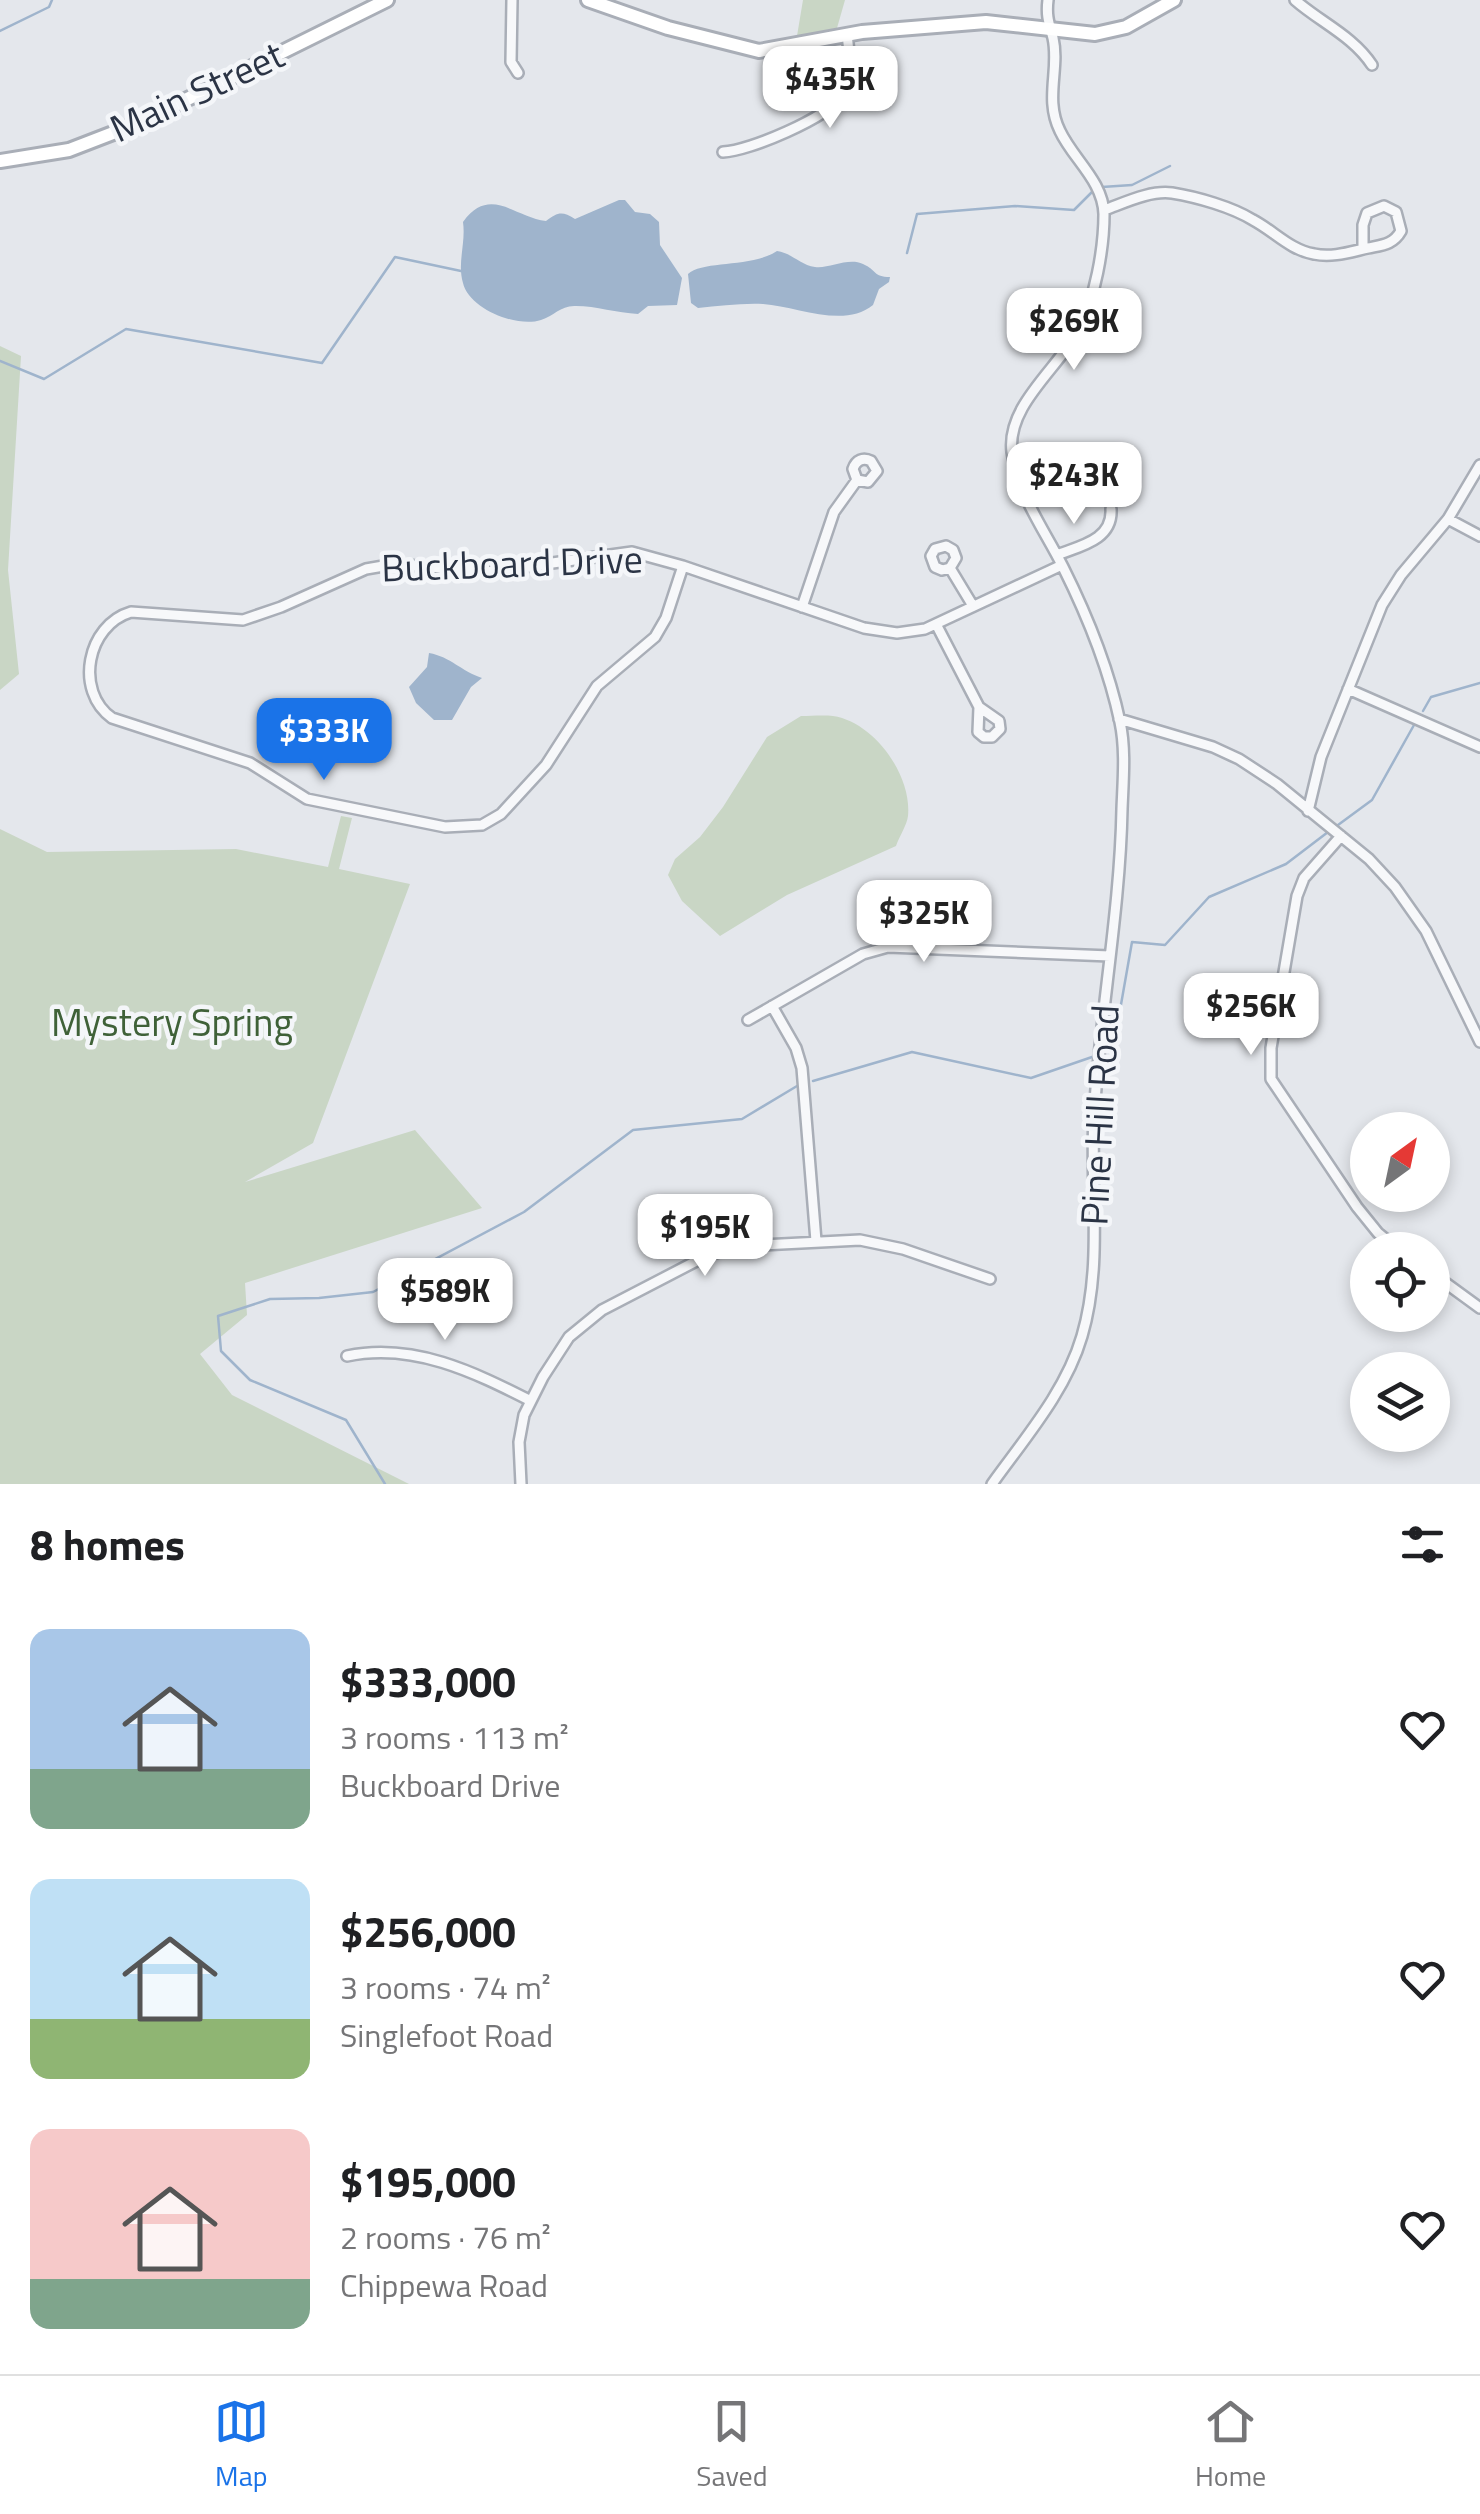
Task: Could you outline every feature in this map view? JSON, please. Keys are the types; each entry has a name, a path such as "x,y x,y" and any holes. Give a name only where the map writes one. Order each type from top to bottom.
{"main road":[{"name":"Main Street","path":"0,162 69,150 139,123 387,0"},
{"path":"588,0 668,28 746,49 772,50 847,34 986,22 1096,34 1146,18 1174,0"}],"street":[{"path":"512,0 511,62 518,73"},
{"path":"1048,0 1046,21 1053,39 1051,100 1057,125 1098,189 1104,210 1171,193 1250,218 1307,252 1330,255 1363,249 1387,244 1398,237 1401,224 1396,212 1384,206 1367,214 1362,225 1363,249"},
{"path":"1295,0 1338,30 1372,65"},
{"path":"723,152 734,152 794,127 835,104 848,84 847,34"},
{"name":"Pine Hill Road","path":"992,1484 1060,1386 1077,1354 1094,1274 1094,1118 1122,822 1123,744 1120,719 1088,624 1060,560 1025,496 1012,441 1024,408 1084,320 1101,245 1104,210"},
{"path":"1308,811 1321,756 1389,591 1448,519 1480,464"},
{"path":"802,607 834,512 857,480"},
{"name":"Buckboard Drive","path":"682,566 666,618 655,638 597,686 556,753 515,800 492,820 472,827 445,827 308,799 250,762 112,718 97,703 92,682 90,656 96,641 106,626 120,616 132,612 243,620 366,569 395,564 487,572 632,552 682,566 884,632 914,632 973,606 1102,534 1111,522 1111,509"},
{"path":"1448,519 1480,536"},
{"path":"950,568 973,606"},
{"path":"936,624 979,707"},
{"path":"1348,689 1480,746"},
{"path":"1120,719 1213,747 1257,770 1368,859 1410,906 1480,1042"},
{"path":"1341,836 1304,878 1297,896 1273,1033 1271,1079 1377,1232"},
{"path":"748,1020 863,954 888,947 1110,956"},
{"path":"772,1006 796,1048 804,1079 816,1241"},
{"path":"521,1484 519,1437 530,1401 568,1337 602,1310 718,1251 846,1239 888,1245 990,1280"},
{"path":"1450,1286 1480,1308"},
{"path":"347,1356 388,1352 446,1363 473,1371 530,1401"}],"green space":[{"path":"803,0 845,0 837,28 797,36"},
{"path":"1030,288 1059,298 1058,315 1047,320 1020,310 1018,295"},
{"path":"0,346 21,356 8,570 19,674 0,690"},
{"path":"801,716 848,720 876,739 904,784 908,800 906,823 896,846 787,895 720,936 682,901 668,875 675,859 700,837 723,807 767,737"},
{"name":"Mystery Spring","path":"341,816 352,818 339,869 410,884 313,1143 245,1182 415,1130 482,1208 245,1283 247,1315 200,1354 232,1395 409,1484 0,1484 0,829 47,852 236,849 328,867"}],"water":[{"path":"619,200 659,222 660,245 682,278 677,305 648,306 638,314 571,306 531,322 495,314 467,292 461,268 463,222 473,211 493,204 546,221 560,214 575,219"},
{"path":"777,251 815,267 857,262 890,277 889,282 879,289 873,305 848,315 763,304 698,308 691,303 688,274 705,267 755,260"},
{"path":"429,653 482,678 471,687 452,720 434,720 416,703 409,687 427,667"}],"waterway":[{"path":"0,31 49,7 52,0"},
{"path":"1102,187 1132,185 1170,166"},
{"path":"907,253 917,214 1015,206 1074,210 1092,192"},
{"path":"0,361 44,379 126,329 322,363 395,257 461,271"},
{"path":"1423,711 1431,697 1480,683"},
{"path":"1338,825 1372,800 1414,725"},
{"path":"1108,1052 1113,1050 1132,942 1165,945 1209,897 1286,864 1328,832"},
{"path":"813,1081 912,1052 1031,1078 1092,1057"},
{"path":"385,1484 346,1420 250,1380 221,1351 218,1316 270,1299 373,1292 524,1212 633,1130 742,1119 797,1086"}]}
